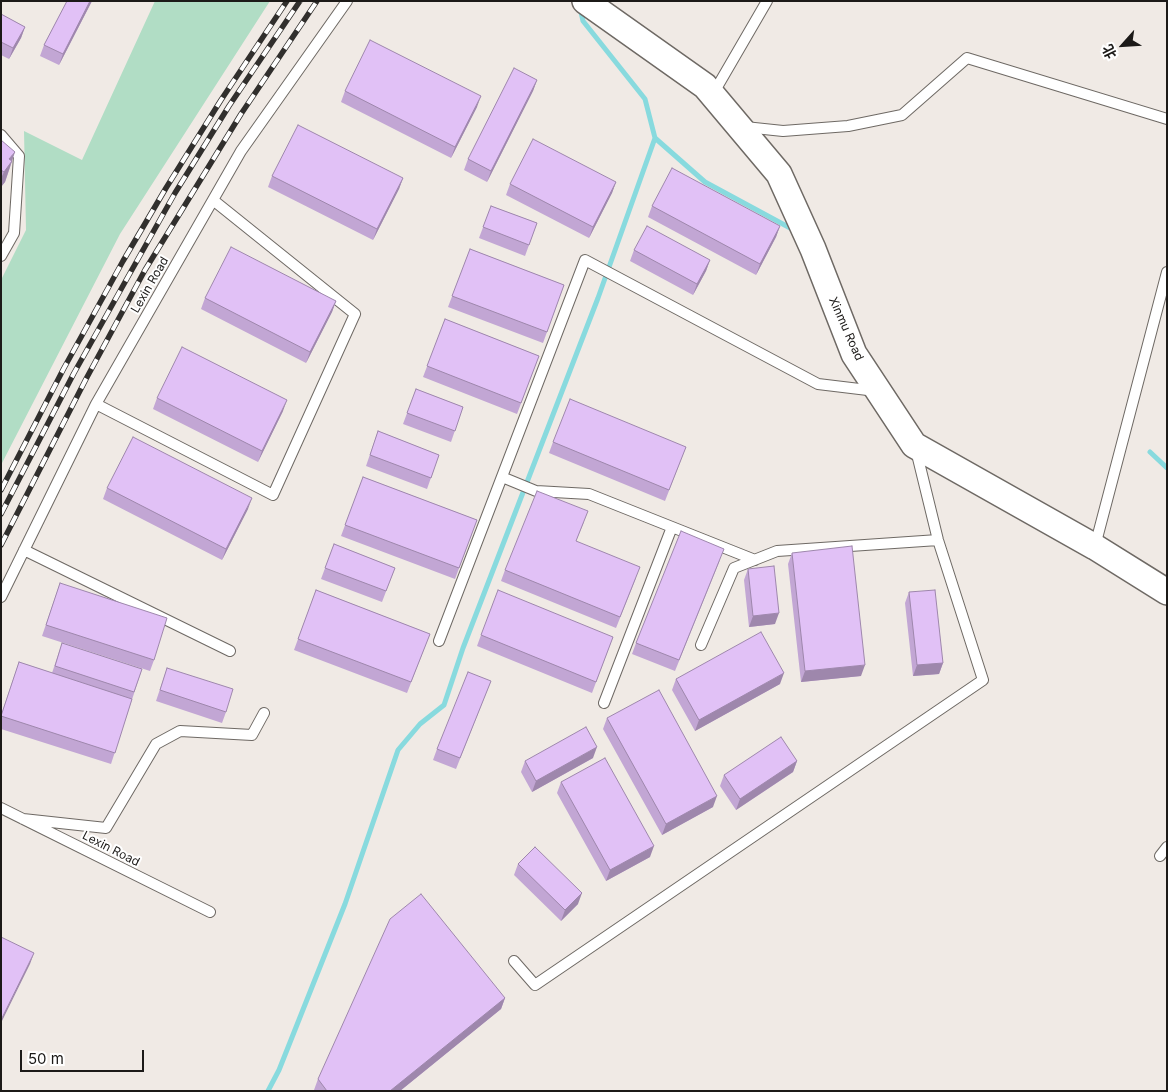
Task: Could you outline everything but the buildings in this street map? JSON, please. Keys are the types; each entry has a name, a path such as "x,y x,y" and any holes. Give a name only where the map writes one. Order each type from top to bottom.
{"street":[{"name":"Xinmu Road","path":"587,2 705,86 779,174 813,249 854,354 914,444 1095,547 1167,592"}],"lane":[{"name":"Lexin Road","path":"1,597 96,404 241,151 347,1"},
{"path":"713,95 768,1"},
{"path":"738,126 783,131 848,126 902,115 967,58 1167,118"},
{"path":"1,135 18,156 14,233 1,256"},
{"path":"96,404 273,495 355,314 213,200"},
{"path":"439,641 585,260 818,384 880,392"},
{"path":"1095,547 1167,272"},
{"path":"514,961 535,985 983,680 938,540 914,444"},
{"path":"502,477 536,491 589,494 755,560"},
{"path":"604,703 672,527"},
{"path":"701,644 734,568 777,551 938,540"},
{"path":"24,550 230,651"},
{"path":"23,819 106,828 156,744 180,731 252,735 264,713"},
{"name":"Lexin Road","path":"1,808 210,912"},
{"path":"1160,856 1167,847"}],"green space":[{"path":"155,1 270,1 120,234 1,465 1,280 26,230 24,131 82,160"}],"waterway":[{"path":"268,1091 279,1070 345,904 398,750 420,724 444,705 463,648 598,298 655,138 645,99 583,21 580,8"},
{"path":"655,138 705,182 792,229"},
{"path":"1150,452 1167,468"}],"railway":[{"path":"1,490 64,368 123,261 221,100 287,1"},
{"path":"1,514 74,373 175,193 229,106 300,1"},
{"path":"1,545 86,379 145,270 241,114 317,1"}]}
